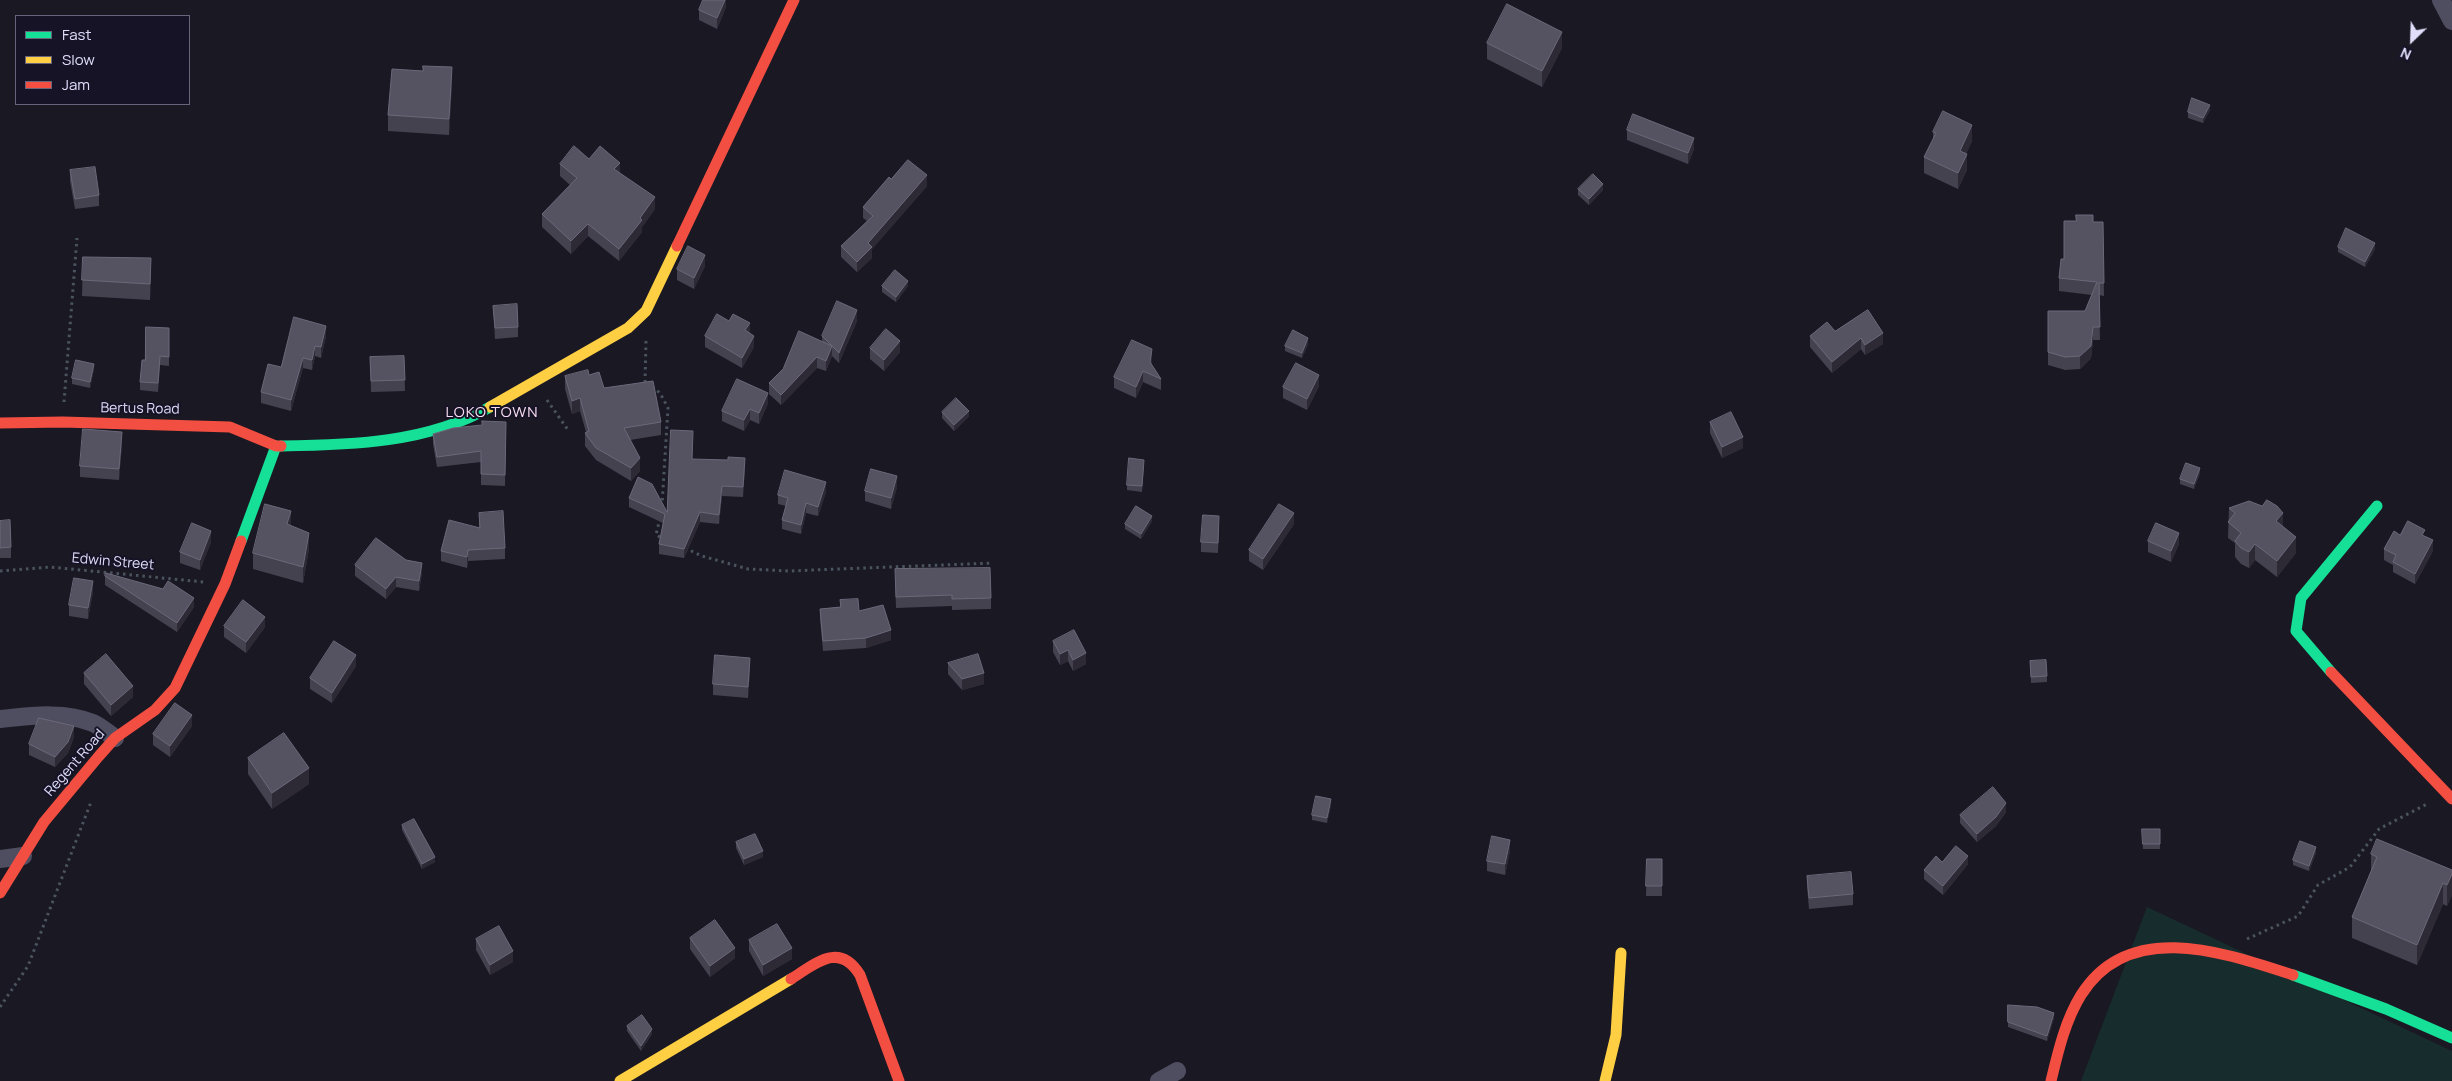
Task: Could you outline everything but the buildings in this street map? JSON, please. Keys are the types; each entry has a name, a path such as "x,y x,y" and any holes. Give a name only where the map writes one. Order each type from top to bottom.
{"street":[{"path":"276,446 346,446 422,433 468,420 628,328 646,311 794,0"},
{"path":"2441,0 2452,21"},
{"name":"Bertus Road","path":"0,423 63,422 230,427 276,446"},
{"name":"Regent Road","path":"0,893 50,815 115,738 155,710 175,688 188,664 224,584 276,446"},
{"path":"2377,506 2301,598 2296,631 2317,658 2450,796"},
{"path":"0,719 32,716 78,719 93,723 115,738"},
{"path":"0,859 23,856"},
{"path":"2051,1081 2066,1031 2079,1001 2100,972 2118,960 2158,947 2214,953 2261,964 2350,995 2423,1024 2452,1038"},
{"path":"1605,1081 1616,1035 1621,953"},
{"path":"620,1081 705,1032 826,958 840,956 853,963 860,975 899,1081"},
{"path":"1159,1081 1177,1071"}],"path":[{"path":"63,422 77,238"},
{"path":"646,311 645,382 660,392 668,408 661,514 656,535 671,542"},
{"path":"535,383 568,430"},
{"path":"679,546 702,556 748,569 789,571 994,563"},
{"name":"Edwin Street","path":"0,571 50,568 224,584"},
{"path":"2214,953 2298,916 2318,885 2350,867 2378,829 2450,796"},
{"path":"0,1007 28,966 93,797"}],"green space":[{"path":"2147,907 2452,1051 2452,1081 2081,1081"}],"traffic: fast":[{"path":"281,446 362,443 415,435 466,419 490,407"},
{"path":"241,541 276,446"},
{"path":"2331,672 2296,631 2301,598 2377,506"},
{"path":"2293,975 2386,1009 2452,1038"}],"traffic: slow":[{"path":"490,407 628,328 646,311 677,246"},
{"path":"1605,1081 1616,1035 1621,953"},
{"path":"620,1081 791,979"}],"traffic: jam":[{"path":"677,246 794,0"},
{"path":"0,423 63,422 230,427 276,446 281,446"},
{"path":"0,893 44,822 99,756 115,738 155,710 175,688 225,584 241,541"},
{"path":"2331,672 2452,799"},
{"path":"2051,1081 2059,1048 2075,1005 2101,971 2125,956 2151,949 2180,948 2209,951 2293,975"},
{"path":"791,979 818,962 835,957 844,959 852,965 860,975 899,1081"}],"district":[{"name":"LOKO TOWN","path":"492,413"}]}
